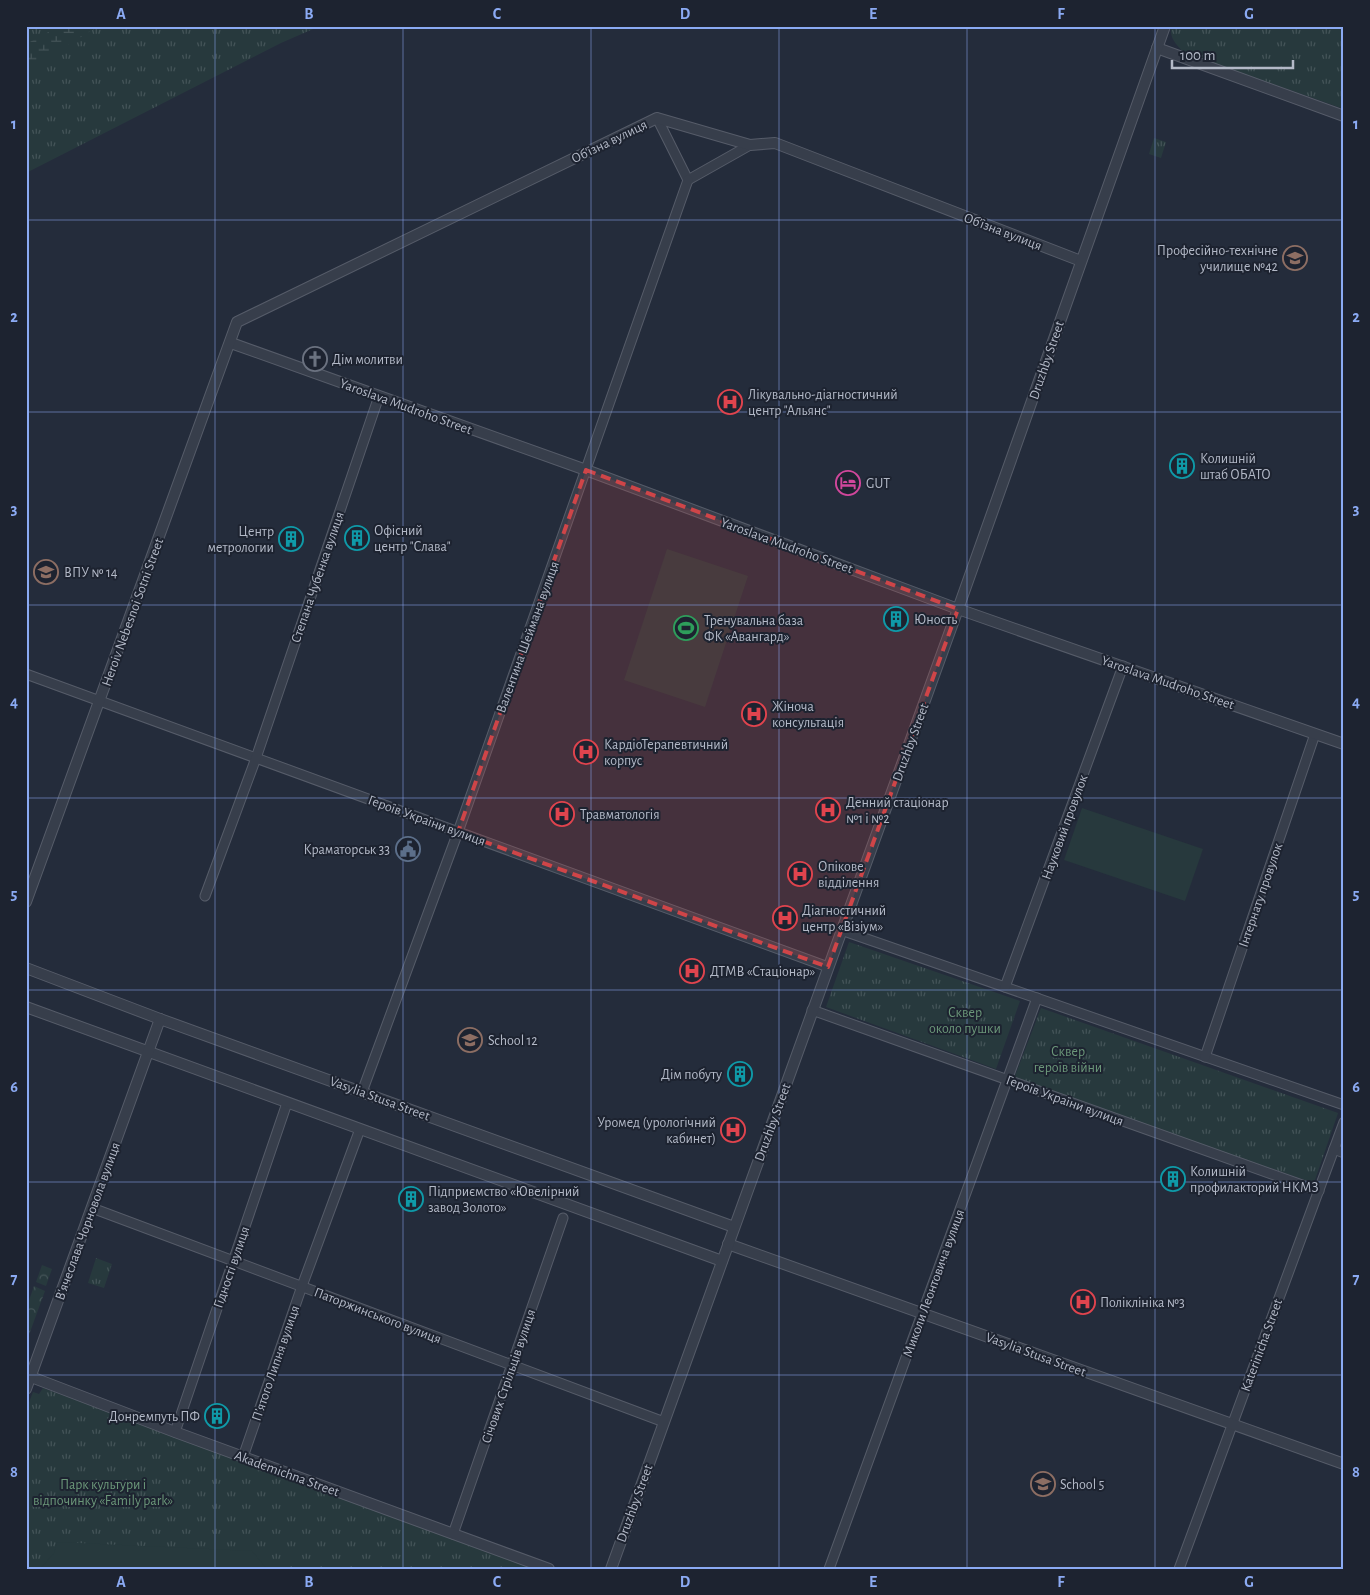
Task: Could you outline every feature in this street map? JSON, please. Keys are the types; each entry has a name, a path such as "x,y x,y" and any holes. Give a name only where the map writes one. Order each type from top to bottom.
{"street":[{"name":"Druzhby Street","path":"611,1569 958,609 1165,26"},
{"path":"1156,48 1344,116"},
{"path":"657,118 688,180 750,145"},
{"name":"Об’їзна вулиця","path":"237,322 657,118 750,145 775,143 1081,261"},
{"name":"Валентина Шеймана вулиця","path":"362,1092 458,832 688,180"},
{"name":"Heroiv Nebesnoi Sotni Street","path":"26,902 237,322"},
{"name":"Yaroslava Mudroho Street","path":"230,343 586,470 958,609 1344,744"},
{"name":"Степана Чубенка вулиця","path":"256,758 379,396"},
{"name":"Науковий провулок","path":"1005,987 1123,666"},
{"name":"Героїв України вулиця","path":"26,674 828,966"},
{"name":"Інтернату провулок","path":"1205,1056 1315,734"},
{"path":"205,896 256,758"},
{"path":"841,930 1344,1105"},
{"name":"Vasylia Stusa Street","path":"26,968 160,1019 734,1227"},
{"name":"Миколи Леонтовича вулиця","path":"829,1569 1037,998"},
{"path":"26,1007 722,1261"},
{"name":"Героїв України вулиця","path":"812,1010 1319,1191"},
{"name":"В'ячеслава Чорновола вулиця","path":"26,1390 29,1376 160,1019"},
{"name":"Гідності вулиця","path":"175,1432 287,1103"},
{"name":"Katerinicha Street","path":"1179,1569 1344,1122"},
{"name":"П’ятого Липня вулиця","path":"243,1457 302,1286 360,1129"},
{"path":"1334,1149 1344,1153"},
{"name":"Паторжинського вулиця","path":"92,1208 664,1422"},
{"name":"Січових Стрільців вулиця","path":"453,1534 563,1218"},
{"name":"Vasylia Stusa Street","path":"728,1244 1344,1464"},
{"name":"Akademichna Street","path":"29,1376 175,1432 549,1569"}],"highlighted area":[{"path":"586,470 958,609 828,967 458,832"}],"green space":[{"path":"26,26 320,26 281,43 26,173"},
{"path":"60,26 99,26 26,70 26,44"},
{"path":"1172,26 1344,26 1344,109 1184,53 1172,37"},
{"path":"1154,138 1166,142 1161,158 1149,154"},
{"name":"Тренувальна база ФК «Авангард»","path":"667,549 748,576 705,707 624,680"},
{"path":"1082,808 1203,849 1185,901 1064,860"},
{"name":"Сквер около пушки","path":"849,942 1020,1001 996,1069 826,1007"},
{"name":"Сквер героїв війни","path":"1041,1008 1338,1113 1314,1183 1013,1081"},
{"path":"96,1258 112,1264 104,1288 88,1283"},
{"path":"42,1265 52,1269 46,1286 36,1282"},
{"path":"34,1286 45,1291 26,1343 26,1309"},
{"name":"Парк культури і відпочинку «Family park»","path":"43,1388 536,1569 26,1569 26,1410 33,1392 39,1394"},
{"path":"57,1542 252,1551 267,1569 40,1569 54,1553"}],"place":[{"name":"Професійно-технічне училище №42","path":"1295,258"},
{"name":"Дім молитви","path":"315,359"},
{"name":"Лікувально-діагностичний центр \"Альянс\"","path":"730,402"},
{"name":"Колишній штаб ОБАТО","path":"1182,466"},
{"name":"GUT","path":"848,483"},
{"name":"Офісний центр \"Слава\"","path":"357,538"},
{"name":"Центр метрологии","path":"291,539"},
{"name":"ВПУ № 14","path":"46,572"},
{"name":"Юность","path":"896,619"},
{"name":"Тренувальна база ФК «Авангард»","path":"686,628"},
{"name":"Жіноча консультація","path":"754,714"},
{"name":"КардіоТерапевтичний корпус","path":"586,752"},
{"name":"Денний стаціонар №1 і №2","path":"828,810"},
{"name":"Травматологія","path":"562,814"},
{"name":"Краматорськ 33","path":"408,849"},
{"name":"Опікове відділення","path":"800,874"},
{"name":"Діагностичний центр «Візіум»","path":"785,918"},
{"name":"ДТМВ «Стаціонар»","path":"692,971"},
{"name":"School 12","path":"470,1040"},
{"name":"Дім побуту","path":"740,1074"},
{"name":"Уромед (урологічний кабинет)","path":"733,1130"},
{"name":"Колишній профилакторий НКМЗ","path":"1173,1179"},
{"name":"Підприємство «Ювелірний завод Золото»","path":"411,1199"},
{"name":"Поліклініка №3","path":"1083,1302"},
{"name":"Донремпуть ПФ","path":"217,1416"},
{"name":"School 5","path":"1043,1484"}]}
